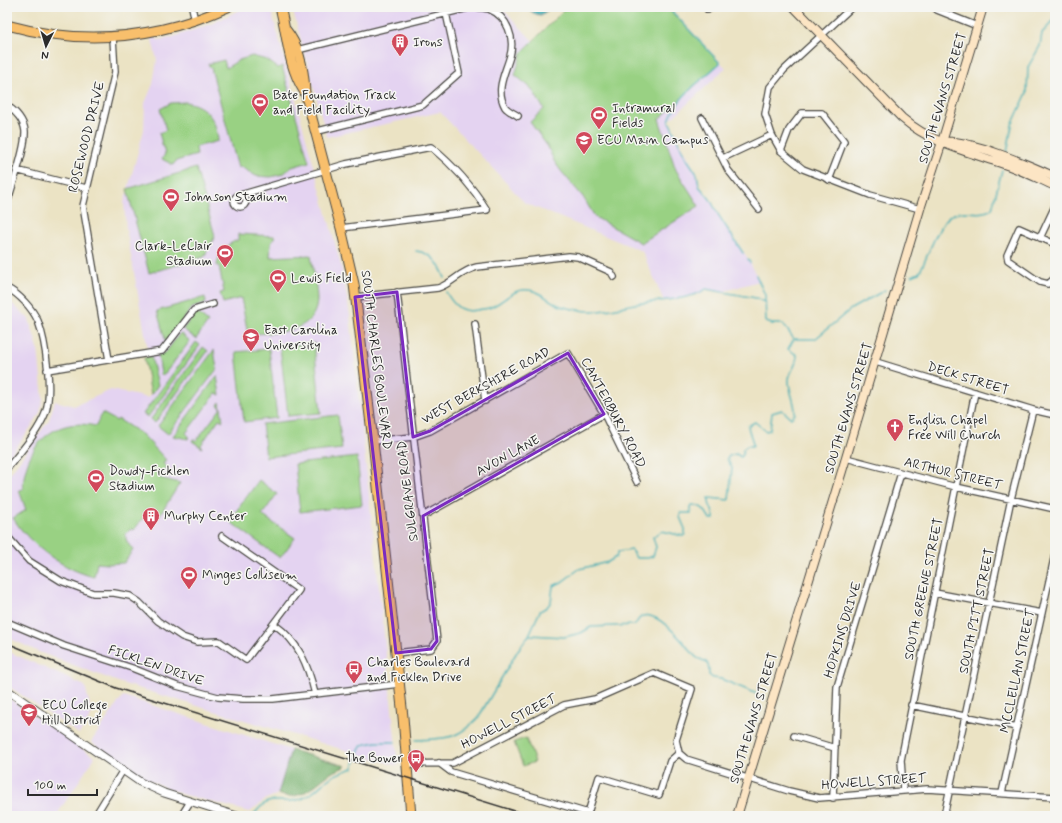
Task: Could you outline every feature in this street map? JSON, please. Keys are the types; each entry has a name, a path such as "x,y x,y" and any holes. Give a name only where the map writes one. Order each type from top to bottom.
{"main road":[{"path":"7,25 57,36 113,38 154,32 195,21 228,7"},
{"path":"794,7 902,118 925,135 952,148 1002,163 1055,186"},
{"name":"SOUTH EVANS STREET","path":"737,816 876,362 920,209 983,7"},
{"name":"SOUTH CHARLES BOULEVARD","path":"281,8 286,30 286,43 296,78 305,92"},
{"name":"SOUTH CHARLES BOULEVARD","path":"286,30 294,40 297,50 304,77 305,92 314,132 341,228 352,274 373,441 408,764 411,816"},
{"path":"942,142 953,140 1012,159 1055,177"}],"street":[{"path":"192,7 195,21"},
{"path":"297,50 472,7"},
{"path":"477,7 489,9 504,20 510,34 510,55 501,82 500,93 506,108 518,116"},
{"path":"707,9 715,7"},
{"path":"852,7 784,70 770,87 765,114 772,135 781,151 803,169 829,180 920,209"},
{"path":"934,7 977,26"},
{"path":"314,132 423,105 459,73 446,13"},
{"name":"ROSEWOOD DRIVE","path":"109,360 82,206 115,72 113,38"},
{"path":"7,106 18,116 25,130 23,145 7,204"},
{"path":"781,151 789,130 802,113 822,113 844,141 829,180"},
{"path":"702,118 728,170 759,208"},
{"path":"723,158 772,135"},
{"path":"254,192 242,207 235,206 234,198 240,195 346,164 431,147 453,166 477,193 487,210 341,228"},
{"path":"16,170 86,188"},
{"path":"240,195 245,198 246,201"},
{"path":"1040,238 1055,206"},
{"path":"1055,244 1019,228 1007,256 1008,260 1040,282 1048,284 1055,278"},
{"path":"355,297 444,286 463,271 477,267 569,256 578,257 611,272 614,277"},
{"path":"7,288 26,303 38,321 50,393 45,413 40,423 7,469"},
{"name":"SULGRAVE ROAD","path":"396,653 431,649 437,641 397,292"},
{"path":"47,370 162,351 194,310 213,304"},
{"path":"475,324 485,401"},
{"name":"WEST BERKSHIRE ROAD","path":"373,441 413,437 430,431 568,354"},
{"name":"CANTERBURY ROAD","path":"568,354 604,414 637,482"},
{"name":"DECK STREET","path":"876,362 1033,410 1055,415"},
{"name":"SOUTH GREENE STREET","path":"903,790 901,760 975,392"},
{"name":"SOUTH PITT STREET","path":"944,816 951,790 1011,499 1033,410"},
{"name":"AVON LANE","path":"423,516 604,414"},
{"name":"ARTHUR STREET","path":"846,458 956,488 1055,509"},
{"name":"HOPKINS DRIVE","path":"832,798 837,687 901,473"},
{"path":"7,536 29,561 61,581 93,593 121,594 133,597 158,621 182,637 197,642 219,641 246,660 299,590 222,536"},
{"name":"MCCLELLAN STREET","path":"1002,793 1055,554"},
{"path":"934,593 1042,613"},
{"name":"FICKLEN DRIVE","path":"7,622 50,642 132,668 164,682 207,695 254,699 315,694 399,684"},
{"path":"274,624 289,636 300,650 309,671 315,694"},
{"name":"HOWELL STREET","path":"408,764 453,763 564,705 595,699 654,672 692,689 676,740 679,753 686,759 748,779 806,796 832,798 903,790 951,790 1055,797"},
{"path":"7,690 123,770 151,787 190,802 237,816"},
{"path":"911,705 1017,728"},
{"path":"794,736 835,748"},
{"name":"HOWELL STREET","path":"439,764 456,773 588,813 599,777 659,795 670,761 679,753"},
{"name":"HOWELL STREET","path":"453,763 456,773"},
{"path":"95,816 123,770"},
{"path":"181,816 190,802"}],"highlighted area":[{"path":"397,292 413,437 430,431 568,353 604,414 423,516 437,641 431,649 396,653 355,297"}],"shaded area":[{"name":"East Carolina University","path":"246,7 270,7 342,269 350,316 398,766 121,683 39,652 7,637 7,478 49,420 55,401 74,406 111,390 148,398 155,389 126,228 124,203 144,130 145,103 153,84 157,60 151,36 159,40 173,37 211,24"},
{"name":"ECU Main Campus","path":"292,7 501,7 533,41 567,7 667,7 726,68 669,121 697,174 699,186 710,199 719,216 749,260 759,281 721,292 706,289 700,294 664,301 642,251 525,203 440,112 327,137"},
{"path":"7,299 29,319 38,349 43,399 40,412 34,423 7,460"},
{"path":"7,651 85,686 92,714 79,734 7,685"},
{"path":"123,696 291,750 278,794 266,799 250,812 181,794 140,776 91,742"},
{"name":"ECU College Hill District","path":"7,697 95,757 56,816 7,816"}],"green space":[{"name":"Intramural Fields","path":"567,7 667,7 720,63 659,119 676,170 699,206 641,243 595,217 583,197 554,161 548,147 530,122 544,109 531,88 515,75 522,52"},
{"name":"Bate Foundation Track and Field Facility","path":"252,56 267,60 278,68 282,66 309,162 292,167 283,174 271,177 256,176 241,167 238,168 211,68 208,64 224,60 226,68 239,60"},
{"path":"185,102 205,110 216,127 218,141 196,147 197,155 176,161 173,165 162,159 165,154 159,133 166,130 160,109 171,103"},
{"name":"Johnson Stadium","path":"196,168 215,236 204,257 149,273 127,189"},
{"name":"Lewis Field","path":"238,234 275,236 271,244 270,257 311,255 316,284 317,301 314,312 309,320 301,326 291,330 248,334 241,298 223,303 220,293 224,292 219,266 217,266 221,253 226,247 238,240"},
{"path":"205,297 206,303 192,308 166,343 157,311"},
{"path":"196,312 208,322 196,339 183,329"},
{"path":"180,333 190,341 163,376 161,374 158,355 166,352"},
{"path":"196,342 200,345 148,417 143,414"},
{"path":"314,343 321,413 288,416 280,347"},
{"path":"203,347 208,351 155,423 151,419"},
{"path":"269,349 277,418 244,422 236,352"},
{"path":"214,350 217,369 168,434 158,426"},
{"path":"151,356 158,385 151,395 144,358"},
{"path":"217,376 220,395 216,393 186,433 189,436 188,439 173,436"},
{"path":"221,408 223,421 219,419 201,445 202,448 192,441 193,439 196,441"},
{"name":"Dowdy-Ficklen Stadium","path":"102,413 117,421 118,419 143,435 166,460 163,463 167,468 158,474 160,478 180,483 158,518 154,516 157,511 154,513 149,510 134,530 131,529 125,534 127,542 133,550 124,563 97,563 94,577 70,568 48,555 28,537 13,518 26,510 19,490 23,489 29,460 35,448 54,430 81,424 96,426"},
{"path":"338,415 342,449 266,457 262,424"},
{"path":"357,457 362,505 300,512 295,464"},
{"path":"259,480 277,494 262,515 295,538 280,558 229,521"},
{"path":"526,738 535,762 523,766 514,742"},
{"path":"291,750 346,766 333,772 307,791 300,794 286,796 278,794"}],"water":[{"path":"525,7 552,7 541,15 535,14"}],"waterway":[{"path":"668,7 720,63 683,97 672,112 669,121 685,156 697,174 699,186 710,199 743,253"},
{"path":"1007,153 1012,125 1027,93 1028,67 1040,46 1042,33 1054,20 1055,16"},
{"path":"912,276 919,273 939,230 950,216 960,212 978,213 992,209 1002,170"},
{"path":"416,251 431,256 437,263 445,278"},
{"path":"748,259 750,263"},
{"path":"756,275 765,295 766,322 772,324 783,324 794,339"},
{"path":"446,292 455,305 462,309 471,311 494,306 513,293 523,290 534,291 564,307 588,311 601,311 639,303 680,298 706,289 756,298 766,303"},
{"path":"416,740 435,739 456,735 478,718 518,650 529,635 540,611 547,607 551,602 553,586 562,582 579,569 608,562 616,557 618,552 632,550 636,558 648,558 653,556 656,547 653,537 662,531 683,536 685,535 685,529 680,517 681,513 691,513 690,508 692,505 701,507 710,519 714,519 709,498 729,500 732,468 727,459 729,456 736,454 741,457 743,455 743,449 747,446 753,446 748,426 755,422 766,431 770,430 772,413 782,410 791,418 795,414 789,379 796,363 797,355 788,349 794,339 815,339 851,309 885,290"},
{"path":"530,635 564,637 581,633 591,627 635,625 643,616 650,616 665,624 696,657 706,662 709,675 713,678 721,679 757,694"},
{"path":"253,816 264,804 274,801 302,799 311,794 333,776 353,768 357,754 362,745 376,742 395,742"}],"railway":[{"path":"7,643 116,688 531,816"}],"place":[{"name":"Irons","path":"400,57"},
{"name":"Bate Foundation Track and Field Facility","path":"260,117"},
{"name":"Intramural Fields","path":"599,130"},
{"name":"ECU Main Campus","path":"584,155"},
{"name":"Johnson Stadium","path":"171,212"},
{"name":"Clark-LeClair Stadium","path":"225,268"},
{"name":"Lewis Field","path":"278,293"},
{"name":"East Carolina University","path":"251,352"},
{"name":"English Chapel Free Will Church","path":"895,442"},
{"name":"Dowdy-Ficklen Stadium","path":"96,493"},
{"name":"Murphy Center","path":"151,531"},
{"name":"Minges Colliseum","path":"189,590"},
{"name":"Charles Boulevard and Ficklen Drive","path":"354,684"},
{"name":"ECU College Hill District","path":"29,727"},
{"name":"The Bower","path":"416,773"}]}
